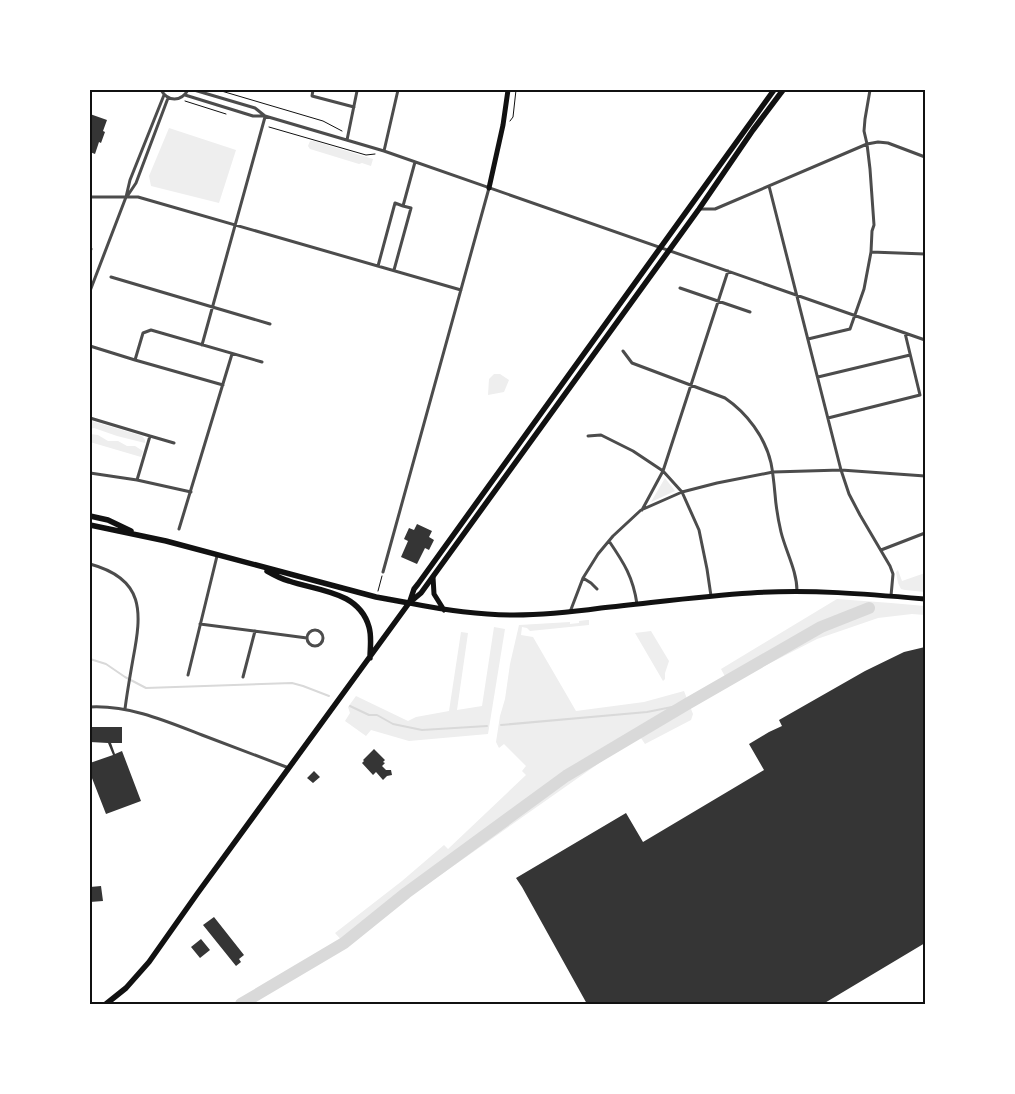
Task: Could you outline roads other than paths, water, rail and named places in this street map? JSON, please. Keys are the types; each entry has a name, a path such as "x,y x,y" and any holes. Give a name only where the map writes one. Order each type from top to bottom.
{"main road":[{"path":"489,188 503,126 508,90"},
{"path":"409,603 414,589 774,90"},
{"path":"106,1004 126,988 149,962 409,603 421,593 433,577 783,90"},
{"path":"699,209 700,194"},
{"path":"90,516 108,520 140,535"},
{"path":"90,525 140,535 376,597 444,610 474,613 512,615 569,612 753,592 842,592 925,599"},
{"path":"252,564 288,581 339,595 353,602 362,611 370,629 370,658"},
{"path":"433,577 434,594 444,610"}],"street":[{"path":"160,90 168,98 177,99 185,95 188,90"},
{"path":"194,90 255,108 265,116"},
{"path":"313,90 312,96 354,107"},
{"path":"347,140 356,90"},
{"path":"384,151 398,90"},
{"path":"808,340 850,330 864,289 874,225 870,169 864,131 870,90"},
{"path":"90,291 126,197 130,180 164,95"},
{"path":"185,95 253,116 265,116 384,151 925,340"},
{"path":"126,197 136,183 168,98"},
{"path":"202,345 265,116"},
{"path":"699,209 715,209 867,144 888,143 925,157"},
{"path":"403,206 415,162"},
{"path":"769,186 841,470 857,508 890,566 893,574 891,596"},
{"path":"383,572 489,188"},
{"path":"90,197 138,197 461,290"},
{"path":"378,266 395,204 411,208 394,270"},
{"path":"871,252 925,254"},
{"path":"569,612 583,578 598,554 608,541 641,510 663,471 728,271"},
{"path":"111,277 270,324"},
{"path":"680,288 750,312"},
{"path":"135,360 143,333 151,330 262,362"},
{"path":"828,418 920,395 905,332"},
{"path":"90,346 223,385"},
{"path":"623,351 632,362 725,398 747,416 758,432 771,461 778,520 797,581 797,591"},
{"path":"179,529 232,354"},
{"path":"818,377 910,355"},
{"path":"90,418 174,443"},
{"path":"588,436 600,435 633,451 663,471 682,492 699,530 708,569 711,596"},
{"path":"137,480 150,436"},
{"path":"641,510 682,492 773,472 841,470 925,476"},
{"path":"90,473 137,480 191,492"},
{"path":"881,550 925,533"},
{"path":"608,541 624,562 630,576 637,604"},
{"path":"188,675 217,555"},
{"path":"90,564 121,577 135,596 138,606 137,640 125,709"},
{"path":"583,578 598,589"},
{"path":"200,624 307,638"},
{"path":"314,630 322,633 324,638 320,645 315,647 310,645 307,638 314,630"},
{"path":"243,677 254,631"},
{"path":"90,707 125,709 152,716 289,768"}],"waterway":[{"path":"241,1004 344,943 406,893 566,776 821,627 869,608"},
{"path":"90,659 106,664 146,688 292,683 329,696"},
{"path":"501,725 647,712 687,704"},
{"path":"350,706 369,715 377,715 393,724 422,730 487,726"}]}
